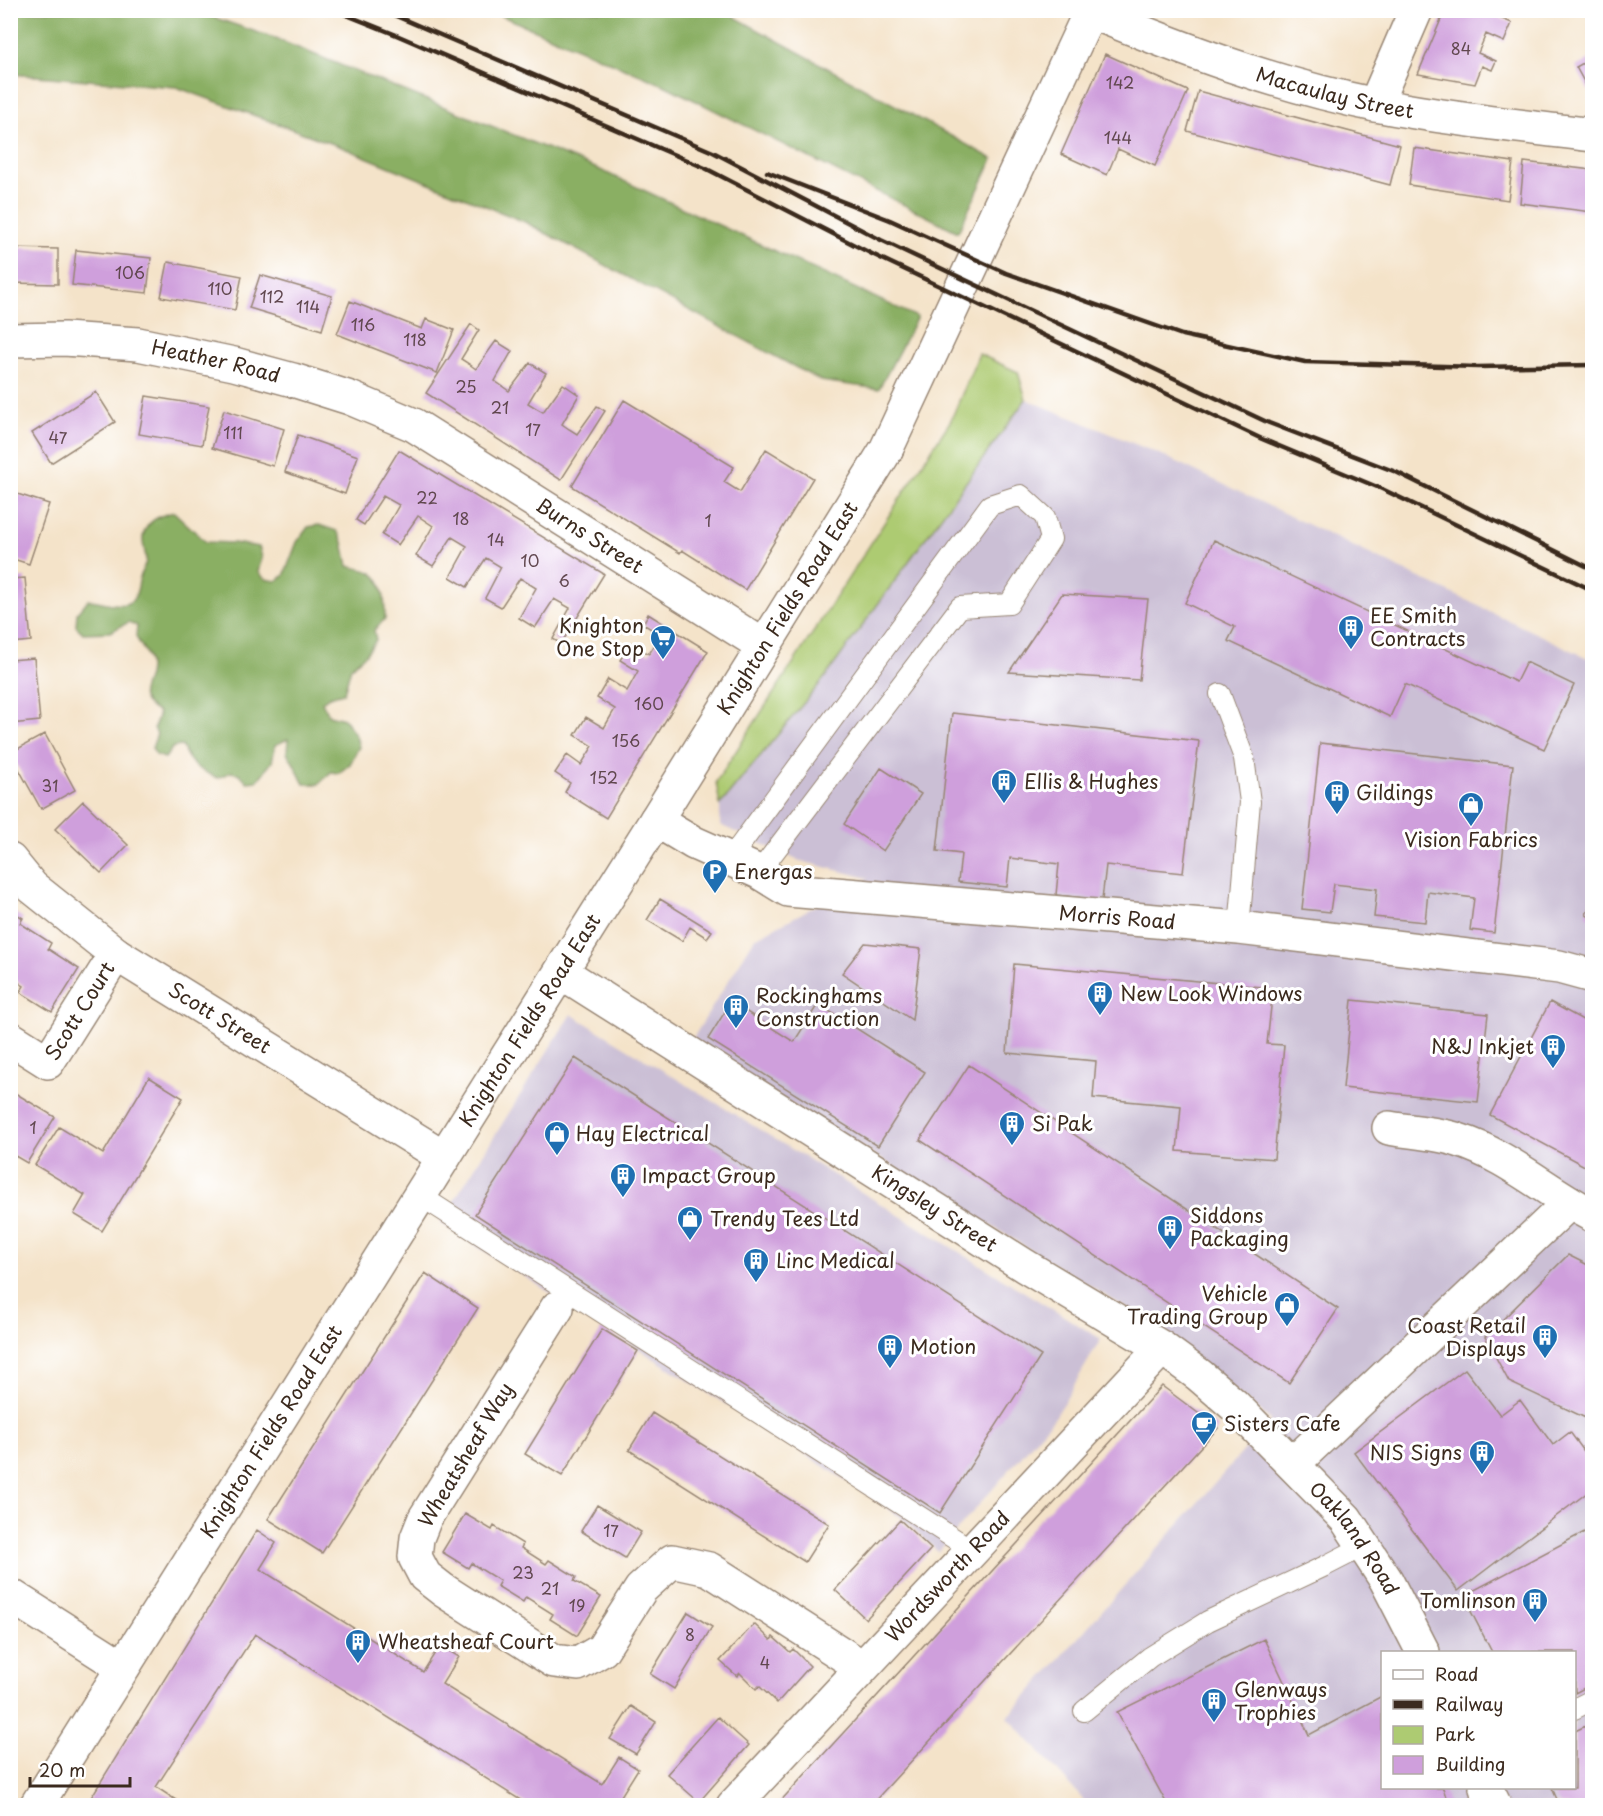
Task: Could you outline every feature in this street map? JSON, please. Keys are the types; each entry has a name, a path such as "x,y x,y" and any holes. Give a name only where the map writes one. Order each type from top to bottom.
{"street":[{"path":"1375,105 1416,10"},
{"name":"Macaulay Street","path":"1090,11 1184,50 1230,66 1375,105 1469,120 1593,135"},
{"name":"Knighton Fields Road East","path":"36,1806 561,972 886,450 1090,11"},
{"name":"Heather Road","path":"10,340 64,339 138,344 234,364 350,398 414,425"},
{"name":"Burns Street","path":"414,425 764,646"},
{"name":"Morris Road","path":"656,820 694,843 745,865 788,890 1239,928 1559,967 1593,976"},
{"name":"Scott Street","path":"10,860 32,887 116,954 444,1157"},
{"name":"Scott Court","path":"10,1038 48,1062 116,954"},
{"name":"Kingsley Street","path":"561,972 1025,1266 1162,1348 1234,1405 1293,1464"},
{"path":"1293,1464 1581,1209 1524,1172 1458,1139 1389,1128"},
{"name":"Wheatsheaf Way","path":"557,1308 425,1518 417,1538 415,1557 425,1576 554,1661 578,1664 602,1650 640,1589 672,1562 708,1569 862,1667"},
{"name":"Wordsworth Road","path":"733,1806 1162,1348"},
{"name":"Oakland Road","path":"1293,1464 1346,1519 1386,1580 1422,1651"},
{"path":"10,1595 123,1666"},
{"path":"1486,1789 1495,1806"}],"lane":[{"path":"1021,495 1045,517 1051,540 1009,604 960,607 745,865 990,505 1021,495"},
{"path":"1220,694 1244,758 1250,802 1239,928"},
{"path":"419,1195 972,1550"},
{"path":"1084,1711 1150,1657 1208,1621 1364,1546"},
{"path":"1576,1708 1593,1700"}],"shaded area":[{"path":"1026,399 1164,456 1592,660 1592,1805 1088,1805 1008,1717 1271,1420 1146,1320 690,1043 755,938 868,878 797,860 720,825 720,805 826,676"},
{"path":"571,1014 1101,1339 1056,1416 938,1552 905,1521 877,1500 440,1223"}],"green space":[{"path":"10,11 195,11 271,37 598,169 917,317 879,389 821,381 525,222 339,146 176,87 11,74"},
{"path":"490,11 724,11 993,159 958,232 666,86"},
{"path":"979,354 1018,372 1026,399 826,676 720,805 716,782 951,420"},
{"path":"174,512 206,542 259,547 262,557 258,572 265,579 276,581 284,576 297,542 308,527 319,525 337,531 343,542 348,566 369,572 380,582 385,619 374,630 376,640 366,654 351,667 344,693 329,697 322,702 329,715 344,719 356,736 359,747 350,764 339,773 331,772 319,784 304,784 287,753 288,739 275,745 272,762 257,781 247,782 240,774 231,772 218,778 205,772 192,763 182,746 173,747 165,758 156,755 152,748 157,734 154,728 159,713 144,701 142,696 149,665 148,657 136,636 137,626 129,622 110,632 83,633 76,626 77,613 88,600 120,605 132,600 146,562 143,540 147,526 155,519"}],"building":[{"path":"1445,10 1497,10 1495,16 1512,23 1504,42 1486,34 1478,53 1496,61 1492,70 1482,66 1475,84 1418,74"},
{"path":"1105,54 1188,91 1155,166 1118,149 1107,175 1061,154"},
{"path":"1592,58 1592,89 1589,91 1576,67"},
{"path":"1198,91 1400,145 1390,185 1187,131"},
{"path":"1414,148 1513,162 1508,200 1409,185"},
{"path":"1524,162 1592,170 1592,212 1520,203"},
{"path":"10,248 58,249 58,284 10,283"},
{"path":"76,250 151,258 147,293 72,285"},
{"path":"168,262 242,276 235,310 161,297"},
{"path":"260,275 332,296 322,330 249,308"},
{"path":"350,301 422,329 426,319 454,330 437,373 337,334"},
{"path":"471,324 479,330 461,359 476,369 496,341 512,351 495,381 509,391 530,363 546,373 528,403 543,412 563,384 579,395 562,424 577,434 597,406 605,411 561,480 426,393"},
{"path":"96,392 115,422 51,463 32,433"},
{"path":"146,396 209,406 202,445 139,434"},
{"path":"624,400 734,467 724,482 740,492 766,449 813,478 745,590 682,550 680,553 572,486"},
{"path":"224,410 284,429 273,466 212,448"},
{"path":"298,435 358,456 345,494 285,472"},
{"path":"399,450 604,574 561,644 553,639 570,608 554,599 535,628 519,618 536,588 520,578 501,607 485,598 501,567 486,558 467,587 450,577 467,546 452,537 433,566 416,556 433,526 418,516 398,545 382,535 399,505 383,496 364,525 356,520"},
{"path":"11,492 49,504 29,564 10,558"},
{"name":"EE Smith Contracts","path":"1214,540 1516,682 1526,662 1574,685 1544,749 1405,684 1390,717 1228,641 1235,627 1185,603"},
{"path":"25,578 31,641 10,643 10,579"},
{"path":"1062,594 1148,599 1139,680 1009,672"},
{"path":"648,614 708,651 606,818 565,792 570,783 555,773 567,755 581,765 593,746 575,735 586,717 604,728 615,709 597,698 608,679 627,691 638,671 620,660 631,643 649,654 661,635 643,624"},
{"path":"34,658 40,721 10,724 10,660"},
{"path":"952,713 1199,741 1183,873 1106,865 1102,900 1056,895 1059,864 1010,858 1007,887 958,882 961,854 937,851"},
{"path":"45,734 75,790 41,809 10,753"},
{"path":"1320,743 1513,765 1494,933 1470,930 1474,898 1428,892 1425,922 1374,917 1377,889 1334,884 1330,912 1302,909"},
{"path":"881,768 921,794 883,851 844,824"},
{"path":"83,801 128,845 101,873 55,829"},
{"path":"660,899 712,931 707,938 690,927 682,941 647,920"},
{"path":"1592,900 1592,918 1586,915"},
{"path":"10,910 23,918 20,923 51,943 48,949 79,969 52,1012 20,992 24,986 10,977"},
{"path":"865,943 921,949 912,1020 842,973"},
{"path":"1014,964 1273,988 1267,1044 1284,1045 1274,1159 1177,1151 1181,1106 1093,1098 1096,1061 1007,1053"},
{"path":"1352,1000 1488,1014 1478,1102 1343,1088"},
{"path":"731,1002 794,1042 818,1004 925,1072 878,1146 708,1039"},
{"name":"N&J Inkjet","path":"1550,1002 1592,1025 1592,1170 1490,1115"},
{"path":"575,1058 1041,1356 940,1513 475,1214"},
{"path":"969,1065 1338,1309 1289,1383 920,1140"},
{"path":"149,1077 183,1098 102,1231 74,1214 85,1195 35,1165 59,1127 103,1154"},
{"path":"10,1090 55,1117 27,1163 10,1153"},
{"name":"Coast Retail Displays","path":"1568,1255 1592,1267 1592,1421 1509,1382 1485,1337"},
{"path":"425,1273 478,1308 322,1553 268,1519"},
{"path":"602,1329 638,1351 562,1476 525,1454"},
{"name":"NIS Signs","path":"1465,1369 1500,1415 1520,1400 1553,1445 1570,1432 1592,1462 1592,1489 1458,1591 1354,1452"},
{"path":"1162,1386 1218,1428 870,1806 776,1806"},
{"path":"652,1413 829,1524 805,1562 629,1450"},
{"path":"597,1505 641,1532 625,1558 581,1531"},
{"path":"465,1514 492,1530 494,1526 523,1544 521,1548 546,1564 549,1560 576,1577 574,1581 601,1597 577,1636 550,1619 553,1614 526,1597 523,1602 497,1586 500,1581 471,1563 468,1568 442,1552"},
{"path":"900,1520 931,1549 866,1619 835,1590"},
{"name":"Tomlinson","path":"1592,1528 1592,1684 1576,1692 1576,1651 1491,1651 1463,1596"},
{"name":"Wheatsheaf Court","path":"257,1530 276,1543 260,1569 423,1672 440,1645 459,1657 442,1684 602,1784 619,1757 638,1769 621,1796 636,1806 530,1806 255,1634 156,1787 185,1806 87,1804"},
{"path":"688,1612 712,1627 674,1689 650,1674"},
{"path":"754,1624 771,1640 773,1637 790,1652 793,1649 810,1666 777,1703 759,1686 756,1689 740,1673 737,1676 720,1661"},
{"name":"Glenways Trophies","path":"1264,1639 1309,1735 1381,1697 1381,1789 1443,1789 1449,1806 1168,1806 1117,1712"},
{"path":"631,1706 656,1722 636,1754 610,1739"},
{"path":"718,1717 749,1745 699,1802 667,1774"},
{"path":"1592,1723 1592,1806 1560,1806 1552,1789 1576,1789 1576,1731"}],"railway":[{"path":"334,10 705,168 874,255 1262,439 1382,489 1592,590"},
{"path":"382,10 713,152 881,240 1269,423 1396,472 1592,569"},
{"path":"767,172 890,220 1006,273 1182,335 1305,362 1478,367 1592,365"}],"place":[{"name":"EE Smith Contracts","path":"1351,651"},
{"name":"Knighton One Stop","path":"663,661"},
{"name":"Ellis & Hughes","path":"1004,805"},
{"name":"Gildings","path":"1337,816"},
{"name":"Vision Fabrics","path":"1471,828"},
{"name":"Energas","path":"715,895"},
{"name":"New Look Windows","path":"1100,1017"},
{"name":"Rockinghams Construction","path":"736,1030"},
{"name":"N&J Inkjet","path":"1553,1070"},
{"name":"Si Pak","path":"1012,1147"},
{"name":"Hay Electrical","path":"557,1157"},
{"name":"Impact Group","path":"623,1199"},
{"name":"Trendy Tees Ltd","path":"690,1242"},
{"name":"Siddons Packaging","path":"1170,1251"},
{"name":"Linc Medical","path":"756,1284"},
{"name":"Vehicle Trading Group","path":"1287,1328"},
{"name":"Coast Retail Displays","path":"1545,1360"},
{"name":"Motion","path":"890,1370"},
{"name":"Sisters Cafe","path":"1204,1447"},
{"name":"NIS Signs","path":"1482,1476"},
{"name":"Tomlinson","path":"1535,1624"},
{"name":"Wheatsheaf Court","path":"358,1665"},
{"name":"Glenways Trophies","path":"1214,1724"}]}
